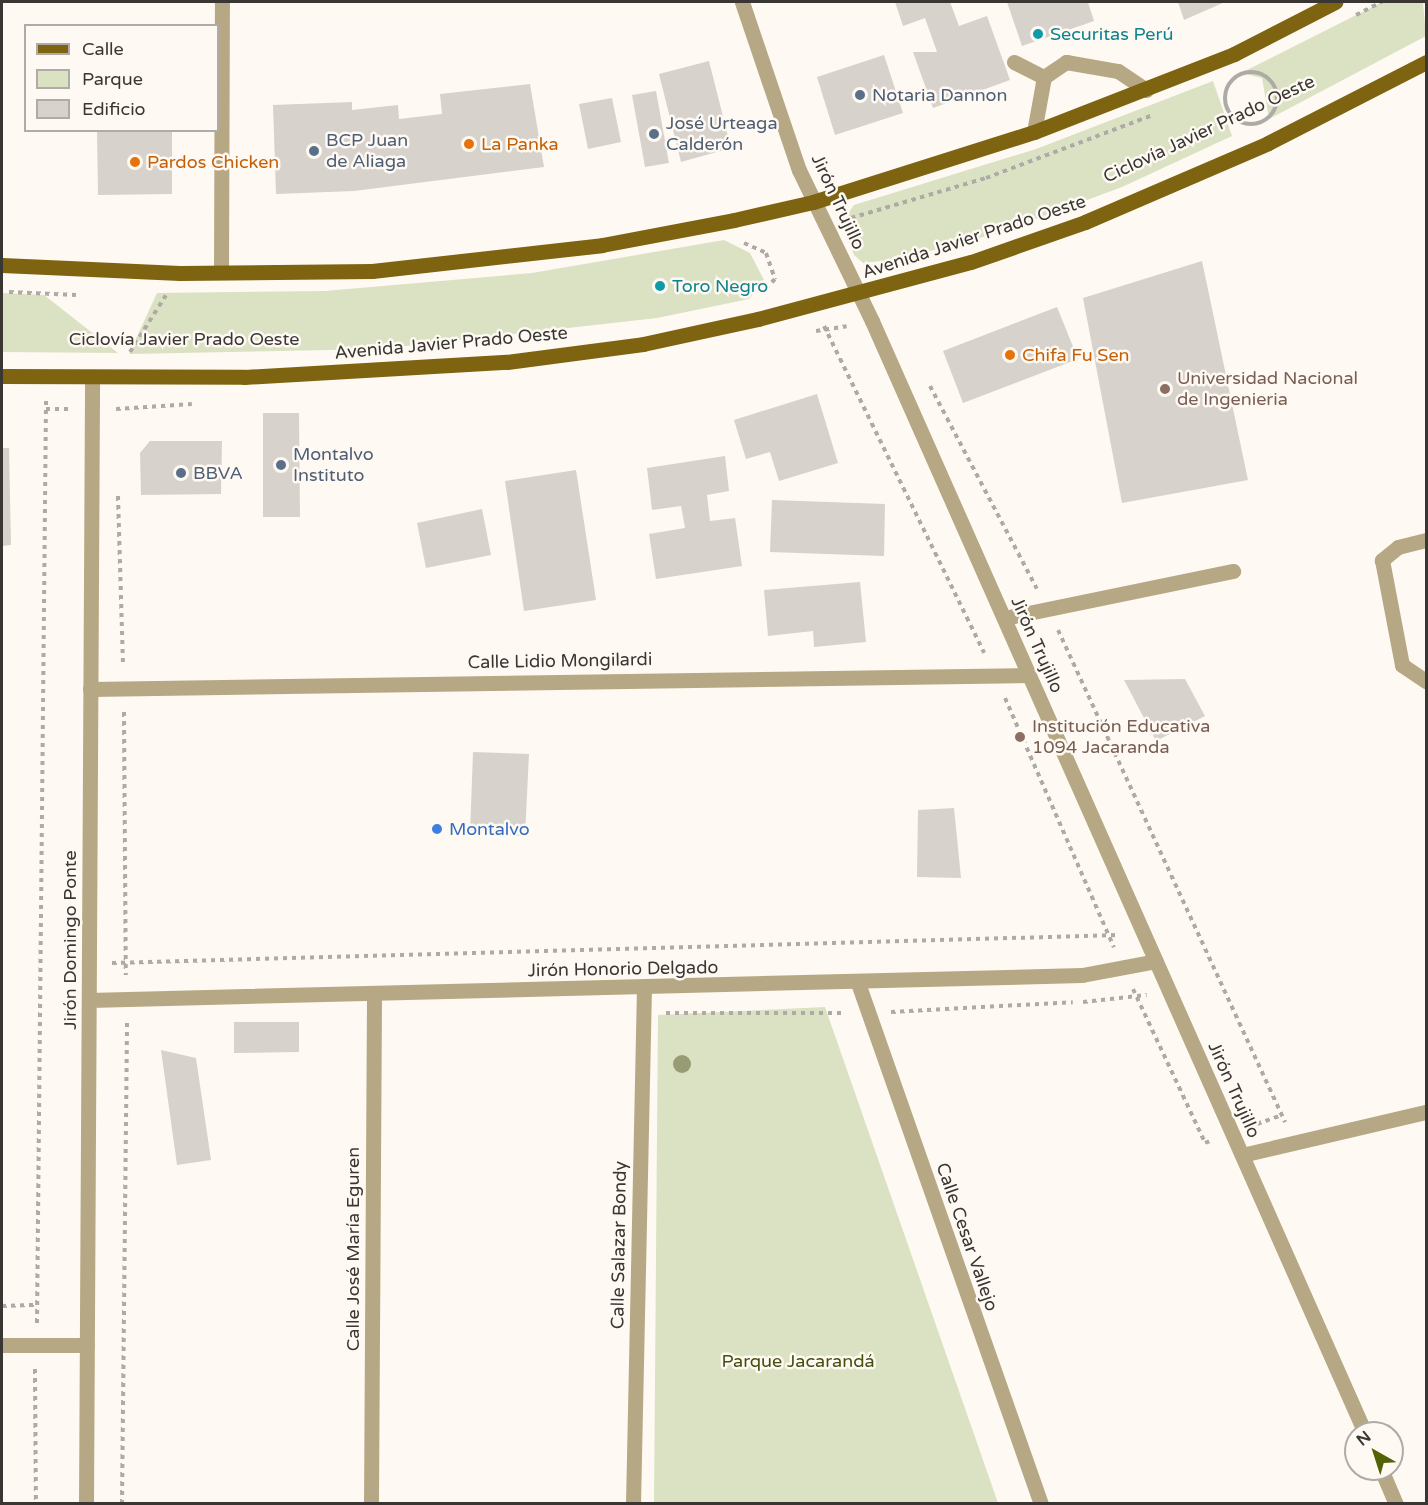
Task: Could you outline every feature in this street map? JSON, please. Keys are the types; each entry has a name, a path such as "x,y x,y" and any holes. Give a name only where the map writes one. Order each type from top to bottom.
{"main road":[{"path":"2,265 180,273 372,271 487,261 734,220 813,202 1034,132 1234,54 1335,2"},
{"name":"Avenida Javier Prado Oeste","path":"2,376 255,377 507,362 643,344 860,295 971,262 1172,187 1426,62"}],"street":[{"path":"221,271 222,2"},
{"name":"Jirón Trujillo","path":"742,2 813,202 860,295 1360,1421"},
{"path":"1014,62 1044,77"},
{"path":"1034,132 1044,77 1066,62 1089,63 1119,70 1146,90"},
{"name":"Jirón Domingo Ponte","path":"86,1503 92,378"},
{"path":"1426,540 1398,547 1382,560 1402,665 1426,681"},
{"path":"1004,618 1233,571"},
{"name":"Calle Lidio Mongilardi","path":"90,689 1029,675"},
{"name":"Jirón Honorio Delgado","path":"89,1000 858,983 1082,975 1156,961"},
{"name":"Calle Cesar Vallejo","path":"858,983 1041,1503"},
{"name":"Calle Salazar Bondy","path":"633,1503 644,988"},
{"name":"Calle José María Eguren","path":"371,1503 374,994"},
{"path":"1242,1155 1426,1112"},
{"path":"2,1345 87,1345"},
{"path":"1386,1481 1396,1503"}],"path":[{"path":"1257,72 1275,88 1273,112 1261,123 1244,123 1230,114 1225,99 1228,84 1241,73 1257,72"},
{"name":"Ciclovía Javier Prado Oeste","path":"1242,132 1279,114"},
{"path":"734,220 745,244 766,253 775,279 757,296 780,290"},
{"path":"116,420 115,378 180,273"},
{"path":"814,306 995,675 1123,967 1205,1143"},
{"name":"Ciclovía Javier Prado Oeste","path":"118,353 141,354"},
{"path":"36,1503 46,377"},
{"path":"926,379 1048,609 1282,1115"},
{"path":"118,490 124,688 127,999 122,1503"},
{"path":"89,962 126,963 1110,938 1142,928"},
{"path":"2,1306 38,1305"}],"green space":[{"path":"1382,2 1423,2 1426,36 1269,119 1262,78 1241,73"},
{"path":"1213,81 1232,136 1122,187 998,233 900,259 863,263 854,255 842,222 854,205 1036,149"},
{"path":"724,240 750,253 764,280 749,299 657,318 380,349 129,354 157,293 325,291 532,273"},
{"path":"2,293 44,295 118,353 2,352"},
{"name":"Parque Jacarandá","path":"825,1007 998,1503 654,1503 658,1015"}],"building":[{"path":"895,2 950,2 959,26 987,16 1010,80 933,108 913,52 937,52 925,18 903,26"},
{"name":"Securitas Perú","path":"1007,2 1088,2 1094,21 1022,46"},
{"path":"1178,2 1225,2 1184,20"},
{"name":"Notaria Dannon","path":"884,55 903,113 835,135 817,77"},
{"path":"709,61 731,148 681,162 659,74"},
{"path":"530,84 544,167 354,191 276,194 273,105 352,102 352,110 398,105 399,119 442,114 440,94"},
{"path":"656,91 669,163 645,167 632,95"},
{"path":"612,98 621,142 588,149 579,104"},
{"name":"Pardos Chicken","path":"97,132 172,132 172,194 98,195"},
{"name":"Universidad Nacional de Ingenieria","path":"1202,261 1248,480 1122,503 1083,298"},
{"name":"Chifa Fu Sen","path":"1057,307 1078,359 963,403 943,351"},
{"path":"817,394 838,463 779,481 770,452 746,459 734,420"},
{"name":"Montalvo Instituto","path":"263,413 299,413 300,517 263,517"},
{"name":"BBVA","path":"150,441 222,441 221,494 141,495 140,453"},
{"path":"2,448 9,448 11,545 2,546"},
{"path":"725,456 729,491 707,495 710,521 735,518 742,566 656,579 649,534 685,528 681,506 652,510 647,468"},
{"path":"576,470 596,600 524,611 505,481"},
{"path":"772,500 885,504 884,556 770,552"},
{"path":"482,509 491,555 426,568 417,523"},
{"path":"860,582 866,642 814,647 813,631 768,636 764,590"},
{"path":"1185,679 1205,716 1156,741 1124,680"},
{"path":"473,752 529,754 525,836 470,834"},
{"path":"954,808 961,878 917,877 918,810"},
{"path":"234,1022 299,1022 299,1052 234,1053"},
{"path":"161,1050 196,1058 211,1160 177,1165"}],"place":[{"name":"Securitas Perú","path":"1038,34"},
{"name":"Notaria Dannon","path":"860,95"},
{"name":"José Urteaga Calderón","path":"654,134"},
{"name":"La Panka","path":"469,144"},
{"name":"BCP Juan de Aliaga","path":"314,151"},
{"name":"Pardos Chicken","path":"135,162"},
{"name":"Toro Negro","path":"660,286"},
{"name":"Chifa Fu Sen","path":"1010,355"},
{"name":"Universidad Nacional de Ingenieria","path":"1165,389"},
{"name":"Montalvo Instituto","path":"281,465"},
{"name":"BBVA","path":"181,473"},
{"name":"Institución Educativa 1094 Jacaranda","path":"1020,737"},
{"name":"Montalvo","path":"437,829"}]}
